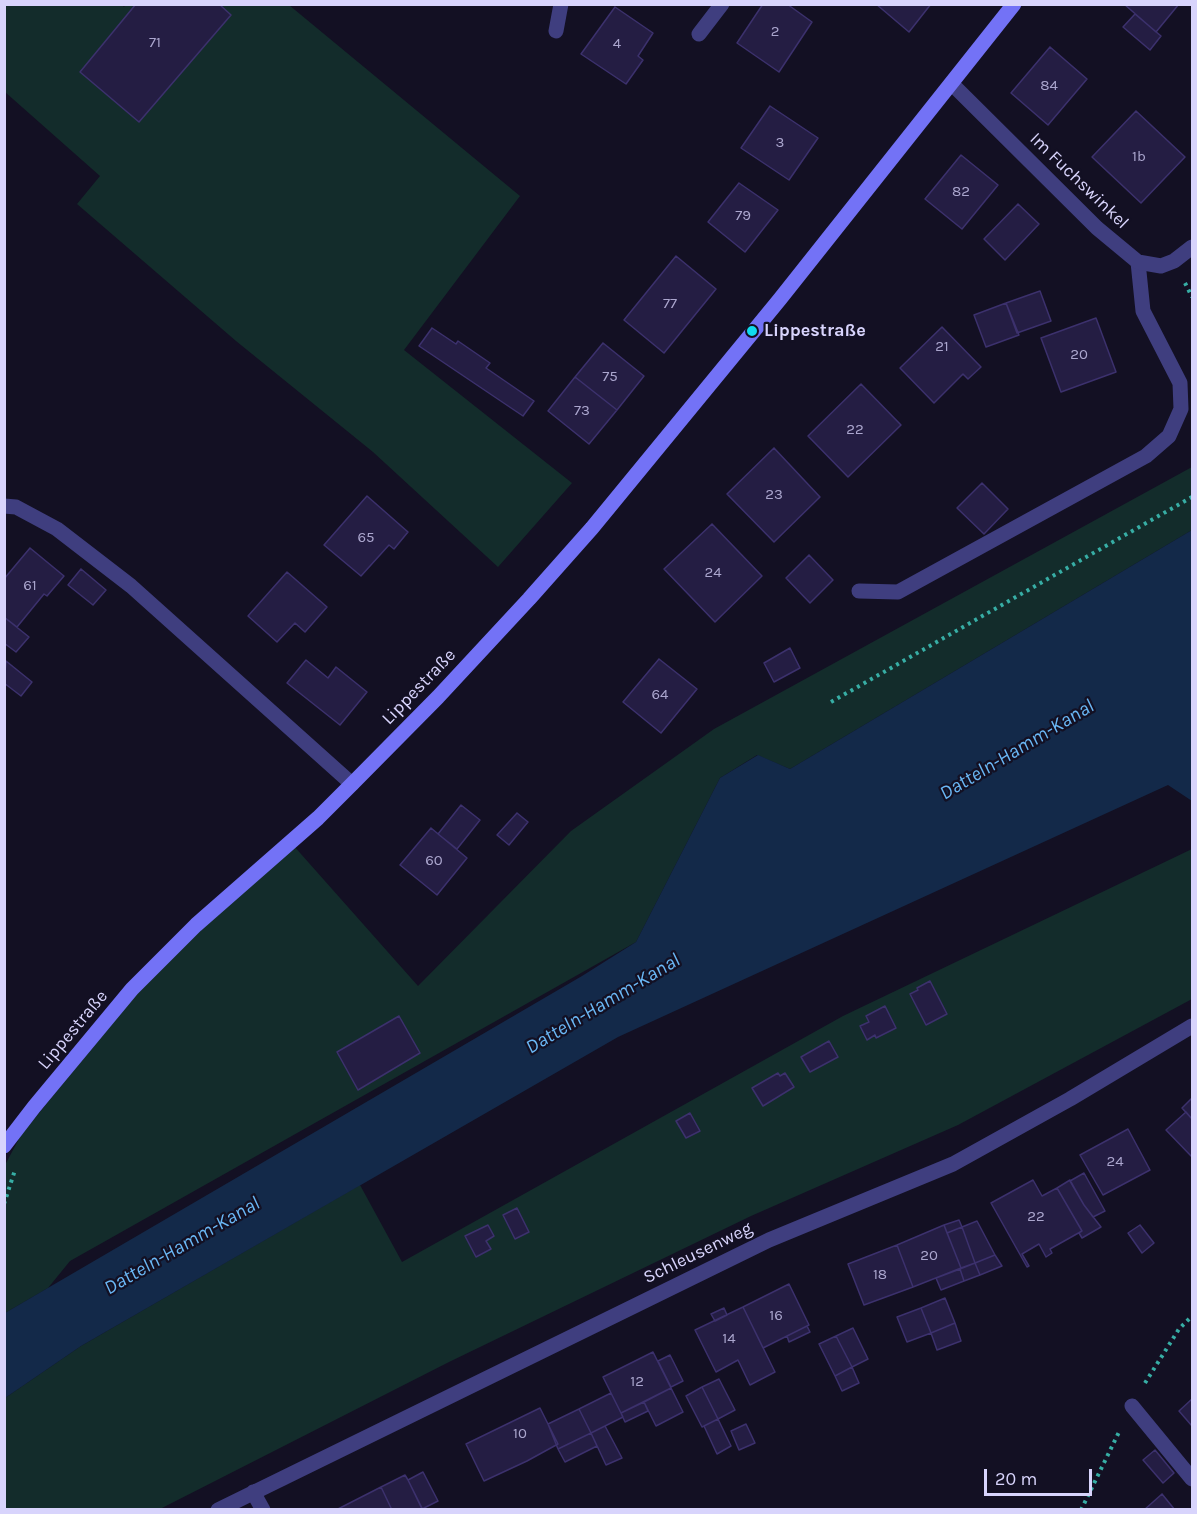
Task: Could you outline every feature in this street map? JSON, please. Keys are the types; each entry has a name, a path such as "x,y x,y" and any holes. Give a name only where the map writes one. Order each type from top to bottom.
{"main road":[{"name":"Lippestraße","path":"4,1146 132,989 196,925 318,818 352,784 461,672 592,528 780,299 1014,4"}],"street":[{"path":"556,31 561,4"},
{"path":"699,34 722,4"},
{"name":"Im Fuchswinkel","path":"952,84 1097,228 1138,262"},
{"path":"859,591 898,591 1146,456 1168,436 1181,409 1180,383 1143,311 1138,262 1161,266 1174,261 1192,247"},
{"path":"4,506 16,507 57,529 130,586 352,784"},
{"name":"Schleusenweg","path":"218,1509 769,1240 953,1164 1070,1099 1192,1026"},
{"path":"1132,1406 1192,1479"},
{"path":"253,1492 263,1509"}],"path":[{"path":"831,702 1192,497"}],"green space":[{"path":"121,4 124,7 126,4 289,5 520,196 404,350 572,483 498,567 373,452 236,341 77,204 100,176 5,92 5,5"},
{"path":"1192,467 1192,530 790,769 757,755 720,778 636,942 70,1261 48,1288 5,1313 5,1165 21,1135 151,976 293,845 418,986 571,831 714,729"},
{"path":"1192,849 1192,999 958,1125 751,1216 449,1362 160,1509 5,1510 5,1398 81,1346 360,1185 402,1262 843,1016"}],"water":[{"name":"Datteln-Hamm-Kanal","path":"1192,530 1192,801 1168,785 618,1037 81,1346 5,1398 5,1313 582,976 636,942 720,778 758,755 790,769"}],"building":[{"path":"136,4 219,4 231,15 139,122 80,72"},
{"path":"763,4 787,4 812,22 779,72 737,43"},
{"path":"876,4 931,4 909,32"},
{"path":"1124,4 1179,4 1156,32"},
{"path":"615,7 653,33 638,56 643,60 626,84 581,54"},
{"path":"1135,14 1161,36 1150,50 1123,27"},
{"path":"1050,47 1087,79 1048,125 1011,93"},
{"path":"770,106 818,138 789,180 741,148"},
{"path":"1136,111 1185,157 1141,203 1092,157"},
{"path":"961,155 998,185 962,229 925,199"},
{"path":"739,183 778,210 745,252 708,222"},
{"path":"1018,204 1039,224 1005,260 984,239"},
{"path":"676,256 716,289 664,353 624,320"},
{"path":"1040,291 1051,321 1017,333 1006,303"},
{"path":"1006,303 1019,335 986,347 974,315"},
{"path":"1096,318 1116,372 1061,392 1041,338"},
{"path":"942,327 981,367 968,379 963,374 934,403 900,368"},
{"path":"432,328 456,344 458,341 490,363 486,368 534,401 523,416 419,346"},
{"path":"603,343 644,376 617,410 575,377"},
{"path":"575,377 617,410 589,444 548,411"},
{"path":"861,384 901,425 848,477 808,436"},
{"path":"774,448 820,497 774,542 727,494"},
{"path":"982,483 1008,509 984,534 957,508"},
{"path":"367,496 408,532 394,549 389,545 361,576 324,545"},
{"path":"712,524 762,576 715,622 664,569"},
{"path":"30,548 64,576 47,596 44,594 17,627 4,617 4,579"},
{"path":"809,555 833,580 810,603 786,578"},
{"path":"81,569 106,590 93,605 68,585"},
{"path":"287,572 327,607 305,632 295,623 277,642 248,616"},
{"path":"4,617 29,637 16,652 4,643"},
{"path":"790,648 800,668 774,682 764,663"},
{"path":"659,659 697,689 661,733 623,702"},
{"path":"306,660 328,678 336,667 367,692 340,725 287,683"},
{"path":"6,661 32,682 21,696 4,683"},
{"path":"461,805 480,820 457,849 438,834"},
{"path":"517,813 528,822 509,845 497,835"},
{"path":"431,828 467,858 437,895 400,865"},
{"path":"930,981 947,1014 926,1025 910,994"},
{"path":"885,1006 896,1028 867,1040 860,1026 869,1022 866,1016"},
{"path":"399,1016 420,1053 358,1090 337,1052"},
{"path":"829,1041 838,1057 810,1072 801,1057"},
{"path":"778,1073 780,1076 785,1073 794,1087 763,1106 752,1088"},
{"path":"1192,1098 1192,1119 1182,1108"},
{"path":"1186,1112 1192,1119 1192,1157 1166,1130"},
{"path":"690,1113 700,1131 686,1138 676,1121"},
{"path":"1128,1129 1150,1170 1103,1195 1080,1155"},
{"path":"1084,1173 1105,1211 1093,1217 1070,1181"},
{"path":"1033,1180 1042,1196 1057,1188 1082,1231 1050,1249 1052,1253 1046,1257 1039,1244 1022,1254 1029,1266 1027,1267 991,1203"},
{"path":"1070,1180 1084,1205 1101,1227 1082,1238 1079,1233 1082,1231 1057,1188"},
{"path":"517,1208 529,1232 515,1239 503,1215"},
{"path":"959,1220 962,1227 947,1233 944,1225"},
{"path":"977,1221 995,1255 975,1263 962,1227"},
{"path":"488,1225 494,1236 486,1241 491,1249 476,1257 465,1236"},
{"path":"944,1225 961,1268 913,1287 897,1245"},
{"path":"1140,1225 1154,1243 1142,1253 1128,1233"},
{"path":"962,1227 975,1263 961,1268 947,1233"},
{"path":"897,1245 913,1287 864,1305 848,1264"},
{"path":"995,1255 1002,1266 980,1275 975,1263"},
{"path":"975,1263 980,1275 964,1281 960,1269"},
{"path":"960,1269 964,1281 941,1290 936,1278"},
{"path":"789,1284 809,1325 763,1348 743,1307"},
{"path":"945,1298 955,1323 931,1333 921,1308"},
{"path":"743,1307 775,1372 750,1385 738,1360 716,1372 695,1330"},
{"path":"724,1308 727,1315 715,1321 711,1314"},
{"path":"921,1308 931,1333 907,1342 897,1317"},
{"path":"955,1323 961,1341 937,1350 931,1333"},
{"path":"807,1326 810,1332 789,1342 787,1336"},
{"path":"853,1328 868,1359 852,1367 836,1336"},
{"path":"836,1336 852,1367 835,1376 819,1344"},
{"path":"653,1352 671,1388 621,1413 603,1377"},
{"path":"670,1355 683,1381 671,1387 658,1361"},
{"path":"852,1367 859,1383 842,1391 835,1376"},
{"path":"719,1379 735,1410 718,1419 702,1387"},
{"path":"702,1387 718,1419 702,1427 686,1396"},
{"path":"671,1388 683,1412 656,1426 644,1402"},
{"path":"611,1393 623,1417 591,1433 579,1409"},
{"path":"1192,1399 1192,1426 1179,1411"},
{"path":"644,1402 648,1411 625,1422 621,1413"},
{"path":"540,1408 558,1444 484,1481 466,1444"},
{"path":"579,1409 591,1433 558,1449 548,1424"},
{"path":"718,1419 731,1446 717,1454 704,1426"},
{"path":"746,1424 755,1443 739,1450 731,1431"},
{"path":"605,1426 622,1458 606,1465 591,1433"},
{"path":"591,1433 597,1446 565,1462 558,1449"},
{"path":"1155,1450 1174,1473 1163,1483 1143,1460"},
{"path":"423,1472 438,1501 422,1509 408,1480"},
{"path":"405,1475 423,1510 392,1510 381,1487"},
{"path":"381,1487 392,1510 336,1510"},
{"path":"1162,1494 1175,1510 1144,1510"}],"place":[{"name":"Lippestraße","path":"752,331"}]}
